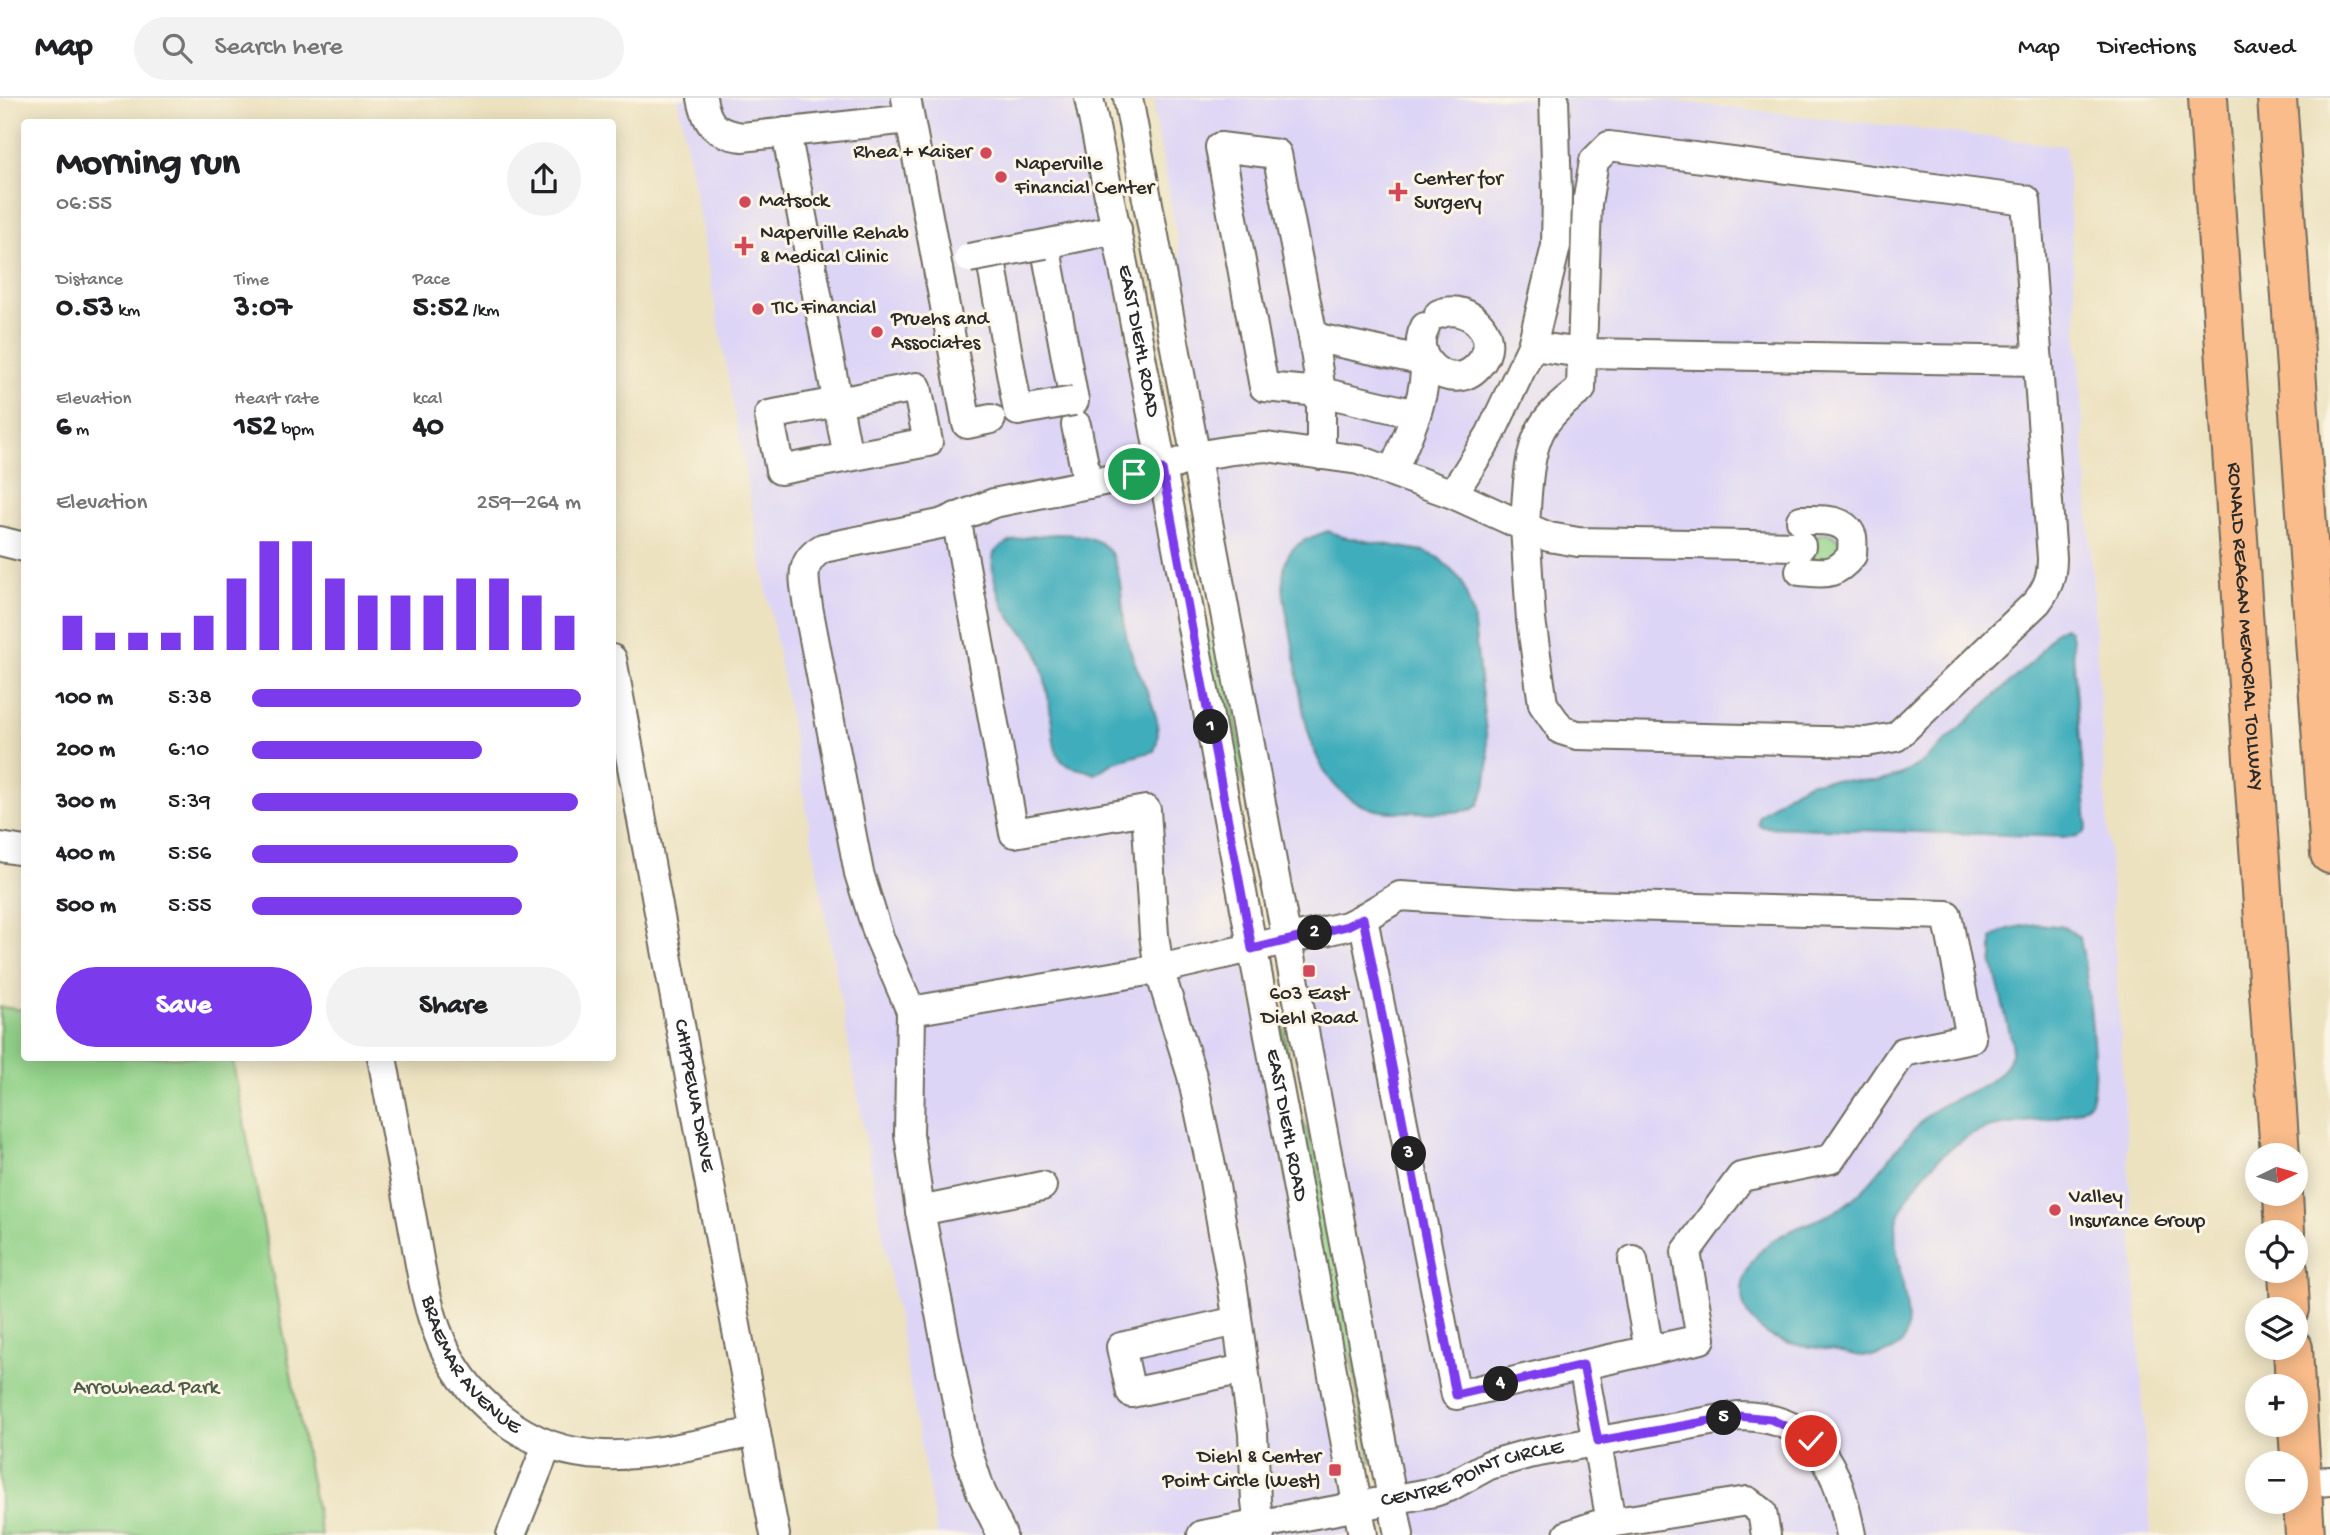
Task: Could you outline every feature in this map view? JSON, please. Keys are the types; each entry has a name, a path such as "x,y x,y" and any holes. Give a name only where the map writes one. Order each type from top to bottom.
{"highway":[{"name":"RONALD REAGAN MEMORIAL TOLLWAY","path":"2208,98 2279,1143"},
{"path":"2277,98 2330,854"},
{"path":"2305,1535 2316,1482 2306,1437"}],"street":[{"path":"702,98 706,119 723,134 742,137 786,132 907,109 967,424 991,419"},
{"name":"EAST DIEHL ROAD","path":"1090,98 1363,1535"},
{"name":"EAST DIEHL ROAD","path":"1128,98 1399,1535"},
{"path":"1453,494 1490,435 1532,346 1556,246 1554,98"},
{"path":"786,132 848,457"},
{"path":"1609,146 2026,201 2038,361 2052,558 2052,574 2048,586 2037,602 1896,737 1866,742 1577,735 1561,730 1544,704 1531,620 1525,527 1528,470 1545,421 1581,389 1587,204 1594,161 1609,146"},
{"path":"1321,455 1321,392 1278,154 1220,147 1264,387 1321,392 1416,414"},
{"path":"937,264 1117,229"},
{"path":"1045,244 1069,410 1088,484"},
{"path":"979,256 1018,411 1069,410"},
{"path":"1313,337 1425,361 1443,375 1458,377 1479,366 1486,353 1484,330 1475,318 1461,311 1445,311 1432,320 1421,346 1425,361 1426,380 1416,414 1393,471"},
{"path":"1532,346 1582,353 2038,361"},
{"path":"917,387 928,442 848,457 780,470 769,415 917,387"},
{"path":"1002,1535 981,1492 966,1447 920,1211 909,1133 911,1011 880,937 859,873 808,607 805,567 811,555 823,548 940,524 994,502 1162,469 1196,456 1266,447 1359,460 1453,494 1549,537 1578,542 1801,546"},
{"path":"956,517 1014,833 1146,810 1154,935 1159,969 1193,1080 1213,1175 1253,1433 1259,1530"},
{"path":"0,541 21,546"},
{"name":"CHIPPEWA DRIVE","path":"616,681 775,1535"},
{"path":"0,847 21,850"},
{"path":"911,1011 1159,969 1252,949 1347,926 1400,896 1513,903 1947,915 1971,1038 1903,1052 1831,1159 1741,1177 1686,1252 1701,1339 1456,1395 1363,918"},
{"name":"BRAEMAR AVENUE","path":"383,1061 428,1299 444,1348 464,1381 483,1402 509,1424 547,1446 601,1455 631,1455 755,1432"},
{"path":"920,1211 1042,1186"},
{"path":"1633,1260 1649,1350"},
{"path":"1237,1321 1121,1347 1131,1393 1244,1369"},
{"path":"1583,1365 1611,1522"},
{"name":"CENTRE POINT CIRCLE","path":"1202,1535 1259,1530 1449,1487 1502,1461 1738,1416 1770,1419 1804,1435 1818,1448 1829,1463 1842,1491 1851,1535"},
{"path":"511,1535 547,1446"},
{"path":"1568,1535 1611,1522 1747,1501 1762,1513 1766,1535"}],"shaded area":[{"path":"678,98 1066,98 1077,107 1111,256 1352,1535 937,1535"},
{"path":"1156,98 1646,98 2066,146 2151,1535 1412,1535 1200,414 1186,286 1154,112"}],"green space":[{"path":"1179,505 1185,505 1206,621 1227,672 1270,901 1265,902 1242,779 1219,716"},
{"path":"1828,533 1839,539 1841,555 1816,561 1812,554 1812,542 1820,534"},
{"path":"1272,993 1277,993 1297,1103 1320,1166 1376,1461 1371,1462 1350,1356 1327,1290"},
{"name":"Arrowhead Park","path":"0,1007 21,1010 21,1061 233,1061 321,1535 0,1535"}],"water":[{"path":"1328,531 1343,537 1423,551 1439,558 1462,581 1473,616 1489,759 1485,788 1478,805 1473,809 1458,812 1390,812 1372,809 1350,799 1333,783 1320,764 1311,741 1300,693 1284,600 1283,577 1291,551 1305,540"},
{"path":"1056,534 1089,538 1107,548 1115,561 1129,647 1152,704 1158,728 1154,751 1115,762 1095,774 1065,764 1058,755 1046,686 1036,649 1005,609 993,570 994,553 1006,544 1022,538"},
{"path":"2065,627 2070,631 2072,639 2087,825 2085,832 2069,837 1763,827 1758,824 1759,816 1789,793 1809,783 1825,780 1889,779 1919,764 2034,660 2056,631"},
{"path":"2038,924 2065,927 2080,938 2094,1050 2093,1092 2089,1103 2070,1114 1977,1132 1947,1151 1922,1177 1906,1200 1896,1226 1895,1239 1908,1318 1907,1331 1898,1347 1882,1354 1865,1356 1794,1344 1771,1336 1756,1326 1747,1313 1742,1286 1746,1273 1764,1248 1777,1238 1842,1207 1866,1186 1929,1114 1981,1086 2003,1069 2010,1057 2012,1042 1992,960 1992,938 2008,929"}],"place":[{"name":"Rhea + Kaiser","path":"986,153"},
{"name":"Naperville Financial Center","path":"1001,177"},
{"name":"Center for Surgery","path":"1398,192"},
{"name":"Matsock","path":"745,202"},
{"name":"Naperville Rehab & Medical Clinic","path":"744,246"},
{"name":"TIC Financial","path":"758,309"},
{"name":"Pruehs and Associates","path":"877,332"},
{"name":"603 East Diehl Road","path":"1309,971"},
{"name":"Valley Insurance Group","path":"2055,1210"},
{"name":"Diehl & Center Point Circle (West)","path":"1335,1470"}],"route":[{"path":"1134,474 1162,469 1252,949 1347,926 1363,918 1456,1395 1583,1365 1598,1441 1738,1416 1770,1419 1797,1431 1811,1441"}]}
